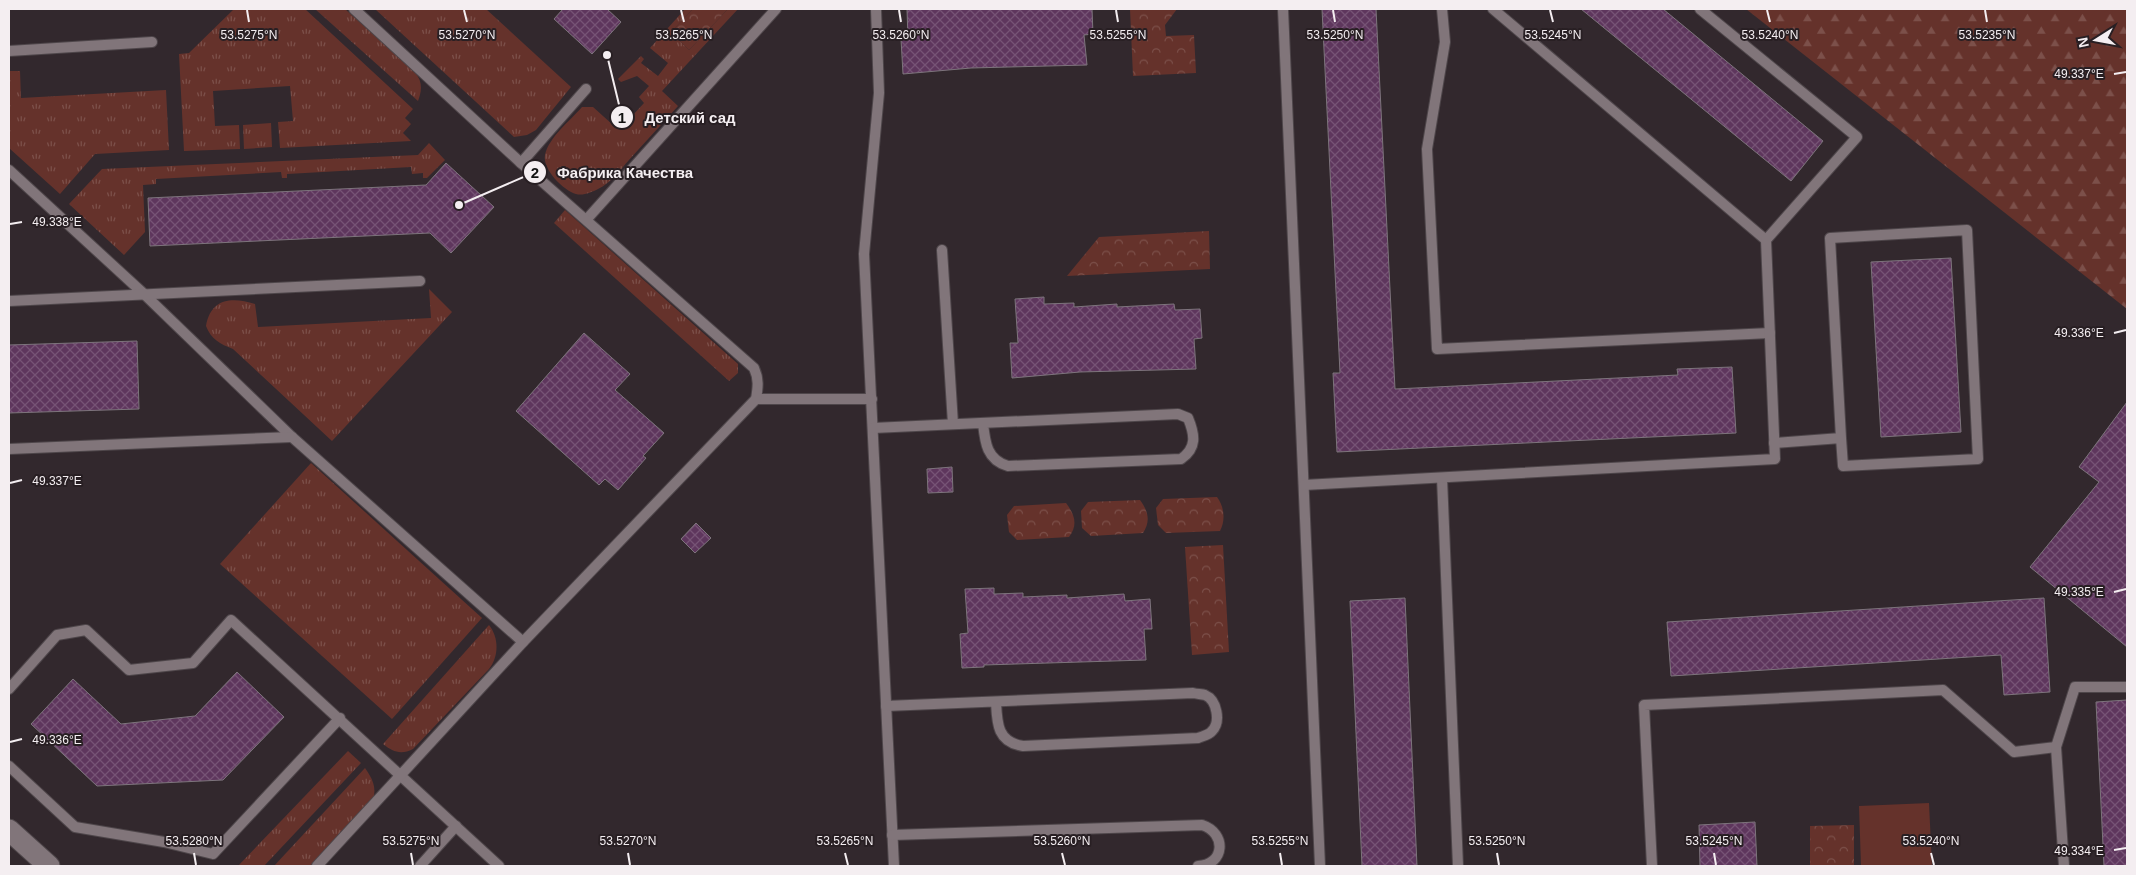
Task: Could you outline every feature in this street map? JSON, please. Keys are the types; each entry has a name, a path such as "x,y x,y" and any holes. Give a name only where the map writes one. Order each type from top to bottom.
{"street":[{"path":"9,830 49,866"}],"lane":[{"path":"317,866 523,642 756,398 758,377 754,368 587,219 521,163 354,9"},
{"path":"587,219 776,9"},
{"path":"876,9 879,93 864,254 894,866"},
{"path":"1283,9 1320,866"},
{"path":"1442,9 1445,42 1427,149 1437,349 1770,333"},
{"path":"1493,9 1766,240"},
{"path":"1304,485 1775,460 1766,240 1857,137 1700,9"},
{"path":"9,51 152,42"},
{"path":"521,163 586,89"},
{"path":"10,174 144,294 292,437 523,642"},
{"path":"1967,230 1978,459 1842,466 1841,438 1830,238 1967,230"},
{"path":"942,250 953,424"},
{"path":"9,301 420,281"},
{"path":"756,398 872,399"},
{"path":"873,428 1178,414 1188,418 1193,430 1194,443 1190,453 1181,459 1008,466 998,463 989,454 984,441 983,423"},
{"path":"9,449 292,437"},
{"path":"1774,443 1841,438"},
{"path":"1442,478 1458,866"},
{"path":"9,689 56,635 86,630 129,670 193,663 231,620 340,718 499,866"},
{"path":"2064,866 2056,748 2075,687 2127,687"},
{"path":"1652,866 1644,705 1943,690 2014,752 2056,748"},
{"path":"886,706 1193,693 1206,696 1214,704 1217,715 1215,728 1211,734 1198,738 1022,746 1012,744 1003,736 997,725 996,702"},
{"path":"9,766 75,827 164,842 213,854 340,718"},
{"path":"892,836 1202,825 1211,828 1217,834 1218,852 1214,861 1206,866 1198,866"},
{"path":"420,866 456,826"}],"green space":[{"path":"234,9 305,9 413,109 405,118 411,124 403,133 411,141 280,148 278,122 293,121 290,86 213,91 215,126 239,125 240,149 184,151 179,54 189,53"},
{"path":"315,9 345,9 418,76 421,92 418,101"},
{"path":"375,9 486,9 571,87 536,130 527,135 514,137"},
{"path":"685,9 693,9 671,32 689,50 728,9 738,9 662,91 678,106 615,176 603,186 587,193 576,194 566,189 555,179 547,167 545,155 547,148 560,130 582,107 593,107 613,125 617,121 622,127 644,103 639,97 649,86 637,76 621,82 618,79 641,56 644,59 641,63 658,76 668,63 650,48"},
{"path":"693,9 728,9 689,50 671,32"},
{"path":"1130,9 1177,9 1165,25 1166,36 1194,35 1196,73 1133,76"},
{"path":"1746,9 2127,9 2127,309"},
{"path":"9,71 20,71 21,98 166,90 169,150 95,154 60,194 9,148"},
{"path":"271,123 272,147 244,149 243,125"},
{"path":"429,143 445,160 427,178 423,178 423,173 412,174 411,167 287,174 287,178 282,178 281,172 156,179 156,184 143,185 145,232 124,255 69,204 102,169 418,155"},
{"path":"565,210 738,364 738,373 729,381 554,223"},
{"path":"1209,231 1210,269 1067,276 1099,237"},
{"path":"429,289 452,312 332,441 233,349 213,338 206,326 213,310 218,305 231,301 255,304 258,327 431,318"},
{"path":"311,463 482,618 392,719 220,564"},
{"path":"1217,497 1223,513 1220,531 1166,533 1158,525 1156,508 1163,499"},
{"path":"1140,500 1145,508 1148,520 1143,533 1091,536 1082,528 1081,511 1088,502"},
{"path":"1066,503 1072,512 1074,520 1074,528 1069,537 1017,540 1009,532 1007,515 1014,506"},
{"path":"1223,545 1229,652 1192,655 1185,547"},
{"path":"489,625 495,636 496,653 489,669 413,749 397,752 383,744"},
{"path":"348,751 361,763 264,866 238,866"},
{"path":"365,768 373,783 373,800 310,866 274,866"},
{"path":"1929,803 1932,866 1861,866 1859,806"},
{"path":"1854,825 1854,866 1810,866 1810,826"}],"building":[{"path":"563,9 607,9 621,22 592,54 554,19"},
{"path":"907,9 1092,9 1093,34 1084,35 1087,65 971,68 903,74 901,39 908,39"},
{"path":"1322,9 1376,9 1395,389 1678,375 1677,369 1732,367 1736,433 1337,452 1333,373 1340,373"},
{"path":"1581,9 1663,9 1823,141 1791,181"},
{"path":"446,163 494,207 451,253 430,233 150,246 148,198 426,185"},
{"path":"1951,258 1961,432 1881,437 1871,262"},
{"path":"1044,297 1044,304 1074,303 1074,307 1117,304 1117,307 1174,304 1175,310 1200,309 1202,338 1194,339 1196,369 1080,372 1012,378 1010,343 1018,343 1015,299"},
{"path":"584,333 630,374 615,390 664,433 643,456 646,458 618,490 605,479 599,485 516,411"},
{"path":"137,341 139,409 9,413 9,345"},
{"path":"2127,402 2127,647 2030,567 2099,482 2079,467"},
{"path":"952,467 953,492 928,493 927,469"},
{"path":"696,523 711,538 695,553 681,539"},
{"path":"994,588 994,594 1023,593 1023,597 1067,595 1067,598 1124,594 1125,601 1150,599 1152,629 1144,629 1146,660 984,665 984,667 962,668 960,634 968,633 965,589"},
{"path":"1405,598 1417,866 1362,866 1350,601"},
{"path":"2044,598 2050,692 2004,695 2001,655 1671,676 1667,622"},
{"path":"237,672 284,717 223,780 97,786 31,724 73,679 121,724 195,716"},
{"path":"2127,700 2127,866 2104,866 2096,702"},
{"path":"1755,822 1757,866 1700,866 1699,825"}],"place":[{"name":"Детский сад","path":"607,55"},
{"name":"Фабрика Качества","path":"459,205"}]}
